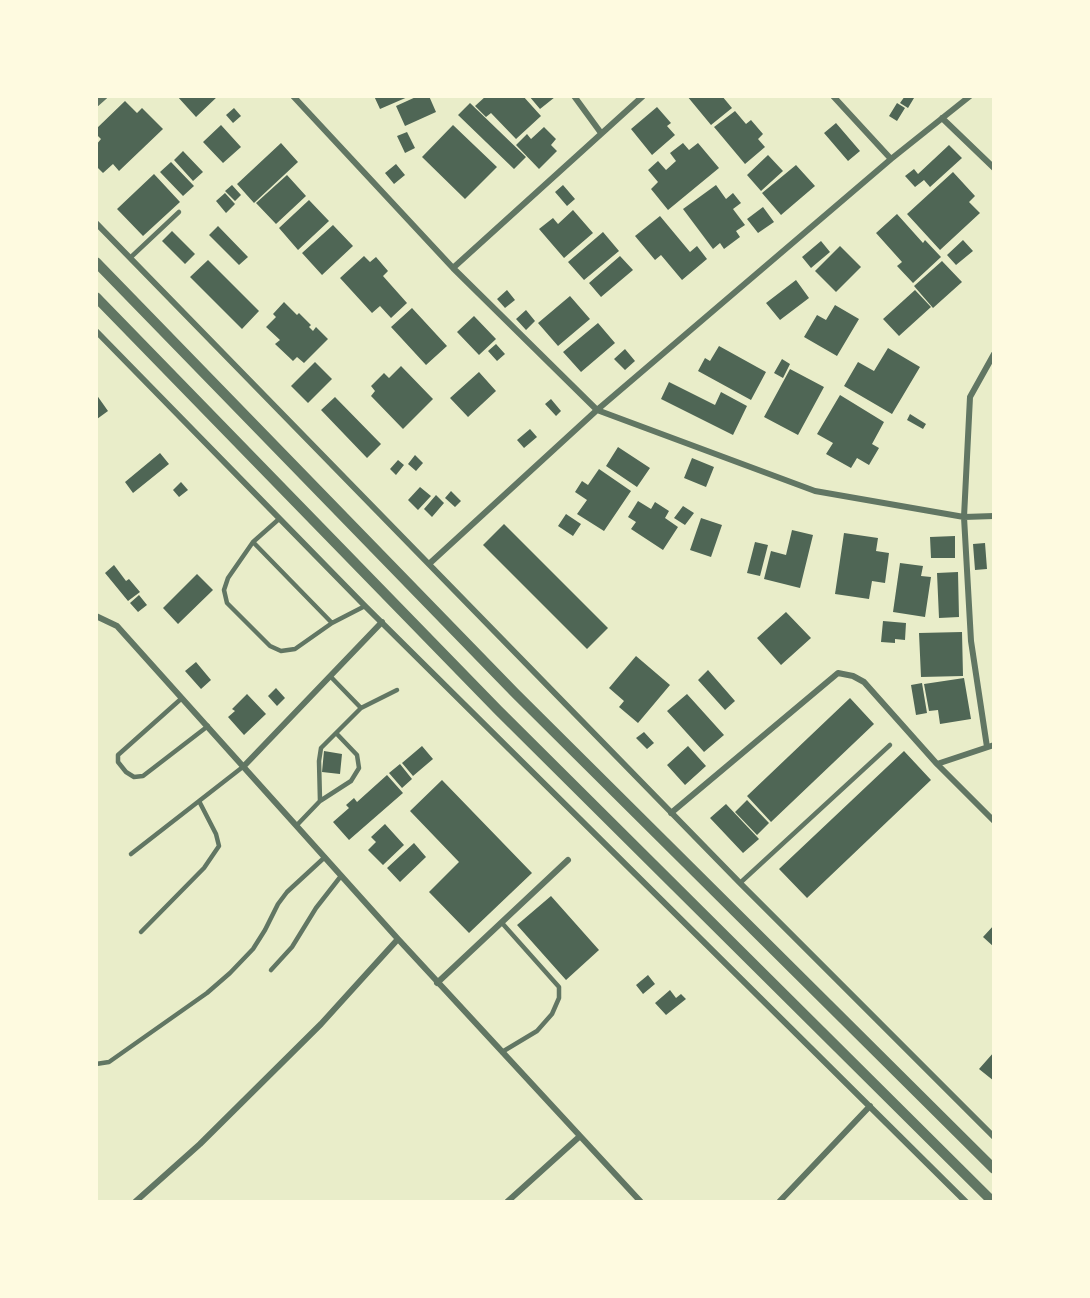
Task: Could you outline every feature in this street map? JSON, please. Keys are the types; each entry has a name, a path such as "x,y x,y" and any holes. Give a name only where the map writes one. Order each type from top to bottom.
{"street":[{"path":"96,104 105,96"},
{"path":"293,96 453,268 597,410 815,491 964,517 994,516"},
{"path":"574,96 601,133"},
{"path":"453,268 643,96"},
{"path":"833,96 891,159"},
{"path":"429,564 597,410 891,159 970,96"},
{"path":"942,118 994,168"},
{"path":"96,223 671,813 994,1137"},
{"path":"96,262 515,693 994,1169"},
{"path":"96,280 106,273"},
{"path":"96,297 498,710 993,1202"},
{"path":"96,331 365,606 966,1202"},
{"path":"937,764 990,746 971,641 964,517 970,397 994,354"},
{"path":"97,616 117,626 437,983 641,1202"},
{"path":"244,766 382,622"},
{"path":"671,813 838,673 853,676 864,682 937,764 994,821"},
{"path":"437,983 567,860"},
{"path":"135,1202 200,1144 321,1024 398,939"},
{"path":"779,1202 870,1106"},
{"path":"507,1202 579,1137"}],"lane":[{"path":"130,258 179,212"},
{"path":"279,519 254,542 228,578 224,590 227,603 270,646 281,651 295,649 332,622 365,606"},
{"path":"254,542 332,622"},
{"path":"331,677 361,708"},
{"path":"320,801 321,748 361,708 397,690"},
{"path":"182,698 118,755 118,762 126,772 134,777 143,776 208,726"},
{"path":"297,825 320,801 351,781 359,768 357,755 336,733"},
{"path":"740,883 890,745"},
{"path":"131,854 244,766"},
{"path":"141,932 204,868 219,846 216,834 199,801"},
{"path":"96,1064 109,1062 207,993 230,973 253,949 287,892 325,857"},
{"path":"271,970 292,947 316,908 341,876"},
{"path":"502,923 559,987 559,998 552,1014 537,1031 502,1052"}],"building":[{"path":"177,96 218,96 196,117"},
{"path":"374,96 410,96 380,109"},
{"path":"418,96 429,96 436,112 405,126 396,106"},
{"path":"486,96 523,96 541,116 516,139 491,113 486,117 475,106"},
{"path":"529,96 554,96 555,97 540,109"},
{"path":"687,96 722,96 732,108 711,125"},
{"path":"905,96 914,98 908,108 900,103"},
{"path":"125,101 137,113 142,108 163,129 119,171 113,164 103,173 96,166 96,145 101,139 96,134 96,129"},
{"path":"470,103 526,157 514,169 458,115"},
{"path":"897,103 905,108 897,121 889,116"},
{"path":"657,107 671,123 667,126 675,135 652,155 631,129"},
{"path":"234,108 241,116 233,123 226,115"},
{"path":"735,111 746,124 751,120 763,134 758,139 765,147 745,164 714,127"},
{"path":"836,123 860,151 848,161 824,133"},
{"path":"221,125 241,147 223,163 203,142"},
{"path":"453,125 497,167 465,199 422,157"},
{"path":"544,127 556,139 551,145 557,151 539,169 516,145 527,134 531,139"},
{"path":"407,132 415,148 405,153 397,136"},
{"path":"281,143 298,162 254,203 237,184"},
{"path":"683,143 689,150 698,143 719,168 668,210 651,189 658,182 648,170 658,161 666,170 676,161 670,153"},
{"path":"949,145 962,158 930,187 924,180 915,187 905,176 914,169 918,174"},
{"path":"183,151 203,172 193,181 174,160"},
{"path":"768,155 783,171 761,191 747,175"},
{"path":"171,162 194,186 183,196 160,172"},
{"path":"396,164 405,175 394,184 385,173"},
{"path":"796,165 815,186 781,215 762,193"},
{"path":"953,172 975,196 969,202 980,213 940,250 907,214"},
{"path":"154,174 180,202 143,236 117,209"},
{"path":"287,175 306,196 276,224 256,203"},
{"path":"232,185 241,195 235,201 225,191"},
{"path":"563,185 575,199 567,206 555,192"},
{"path":"716,185 726,199 733,193 741,203 733,209 745,225 736,231 740,237 724,249 720,243 713,249 683,209"},
{"path":"225,193 235,204 226,213 216,201"},
{"path":"309,200 329,221 298,250 279,228"},
{"path":"763,207 774,222 758,233 747,219"},
{"path":"573,210 593,233 564,258 539,229 553,218 558,224"},
{"path":"897,214 923,243 925,240 941,257 913,283 897,266 902,262 876,233"},
{"path":"660,216 690,252 697,246 707,259 682,280 661,255 655,260 635,236"},
{"path":"333,225 353,246 322,275 302,253"},
{"path":"218,226 248,257 239,265 209,235"},
{"path":"172,231 195,254 185,264 162,241"},
{"path":"603,232 619,251 584,280 568,262"},
{"path":"963,240 973,251 956,265 947,255"},
{"path":"821,241 830,252 811,268 802,257"},
{"path":"840,246 861,267 836,292 815,271"},
{"path":"364,256 370,262 376,257 388,271 383,276 407,303 391,318 380,306 372,313 340,278"},
{"path":"620,256 633,270 601,297 589,283"},
{"path":"208,260 259,311 242,329 190,277"},
{"path":"942,261 962,282 933,308 914,286"},
{"path":"796,280 809,298 780,320 766,303"},
{"path":"507,290 515,300 505,308 497,299"},
{"path":"915,290 931,307 899,336 883,319"},
{"path":"570,296 590,319 558,346 538,323"},
{"path":"284,302 311,325 309,327 313,331 316,327 328,339 304,363 297,357 293,361 275,344 280,340 266,327 276,317 273,314"},
{"path":"835,305 859,319 837,356 804,337 817,315 826,320"},
{"path":"412,308 447,346 426,365 391,327"},
{"path":"526,310 535,321 526,330 516,319"},
{"path":"474,316 496,339 479,355 457,332"},
{"path":"598,323 615,343 581,372 563,352"},
{"path":"496,344 505,354 497,361 488,351"},
{"path":"719,346 766,372 751,400 698,371 705,358 710,361"},
{"path":"888,348 920,367 892,414 844,386 858,362 874,371"},
{"path":"625,349 635,361 625,370 614,359"},
{"path":"782,359 790,364 783,378 774,373"},
{"path":"315,362 332,379 308,403 291,386"},
{"path":"401,366 433,399 403,429 371,396 375,391 371,386 384,373 389,378"},
{"path":"790,369 824,387 798,435 764,417"},
{"path":"479,372 496,391 468,417 450,398"},
{"path":"669,382 715,405 721,392 747,406 733,435 661,399"},
{"path":"96,394 108,411 97,419 96,418"},
{"path":"840,395 884,422 872,444 879,448 869,465 857,458 851,468 826,454 833,443 817,434"},
{"path":"335,397 381,444 367,458 321,410"},
{"path":"551,399 561,411 556,416 545,404"},
{"path":"910,414 926,424 923,429 907,420"},
{"path":"530,429 537,437 524,448 517,440"},
{"path":"618,447 650,468 637,487 606,466"},
{"path":"160,453 169,464 133,493 125,482"},
{"path":"415,455 423,463 416,471 408,464"},
{"path":"692,458 714,467 706,487 684,478"},
{"path":"398,460 404,465 396,475 390,469"},
{"path":"599,469 631,491 604,531 577,514 587,500 575,492 582,481 588,485"},
{"path":"181,482 188,490 179,497 173,490"},
{"path":"420,487 431,496 418,510 408,500"},
{"path":"451,491 461,501 455,507 445,498"},
{"path":"436,495 444,503 432,517 424,509"},
{"path":"638,501 651,509 655,502 669,511 665,518 678,527 663,550 631,529 636,522 628,517"},
{"path":"683,506 694,513 685,525 674,518"},
{"path":"566,514 581,524 573,536 558,526"},
{"path":"701,518 722,525 711,557 690,550"},
{"path":"504,524 608,628 587,649 483,545"},
{"path":"792,530 813,535 800,588 764,579 771,551 786,555"},
{"path":"844,533 878,538 876,551 889,553 885,583 872,581 869,599 835,594"},
{"path":"955,536 955,558 931,558 930,537"},
{"path":"755,542 768,545 760,576 747,573"},
{"path":"985,543 987,569 975,570 973,544"},
{"path":"900,563 923,566 921,576 931,577 925,617 893,612"},
{"path":"114,565 126,581 129,579 140,592 128,601 105,573"},
{"path":"958,572 959,617 939,618 937,573"},
{"path":"197,574 213,590 178,624 163,608"},
{"path":"139,595 147,605 138,612 130,603"},
{"path":"786,612 811,638 781,665 757,638"},
{"path":"883,621 906,623 905,640 895,639 895,643 881,642"},
{"path":"962,632 963,676 921,677 919,633"},
{"path":"636,656 670,685 638,723 619,707 624,701 609,688"},
{"path":"196,662 211,680 201,689 185,671"},
{"path":"708,670 735,701 725,710 698,680"},
{"path":"964,678 971,719 940,724 938,710 929,711 924,684"},
{"path":"922,683 927,713 916,715 911,685"},
{"path":"276,688 285,698 277,706 268,696"},
{"path":"247,694 266,714 244,735 228,717 235,711 232,709"},
{"path":"687,694 724,735 704,752 667,711"},
{"path":"850,698 874,724 771,822 747,796"},
{"path":"644,732 654,743 647,749 636,738"},
{"path":"422,746 433,759 413,776 402,763"},
{"path":"688,746 706,766 685,785 667,765"},
{"path":"324,751 342,754 340,774 322,772"},
{"path":"904,751 931,780 807,898 779,869"},
{"path":"400,764 412,779 402,788 389,773"},
{"path":"387,775 403,793 349,840 333,822 349,808 346,805 354,798 357,802"},
{"path":"442,780 532,873 469,933 429,892 459,862 410,811"},
{"path":"747,800 769,823 757,835 735,812"},
{"path":"726,804 759,839 743,853 710,818"},
{"path":"385,824 404,845 383,865 368,850 376,842 371,837"},
{"path":"414,843 426,857 400,882 387,868"},
{"path":"551,896 599,950 566,980 517,925"},
{"path":"994,925 994,947 983,937"},
{"path":"648,975 655,984 643,994 636,985"},
{"path":"670,990 676,998 681,994 686,999 666,1015 655,1003"},
{"path":"994,1052 994,1081 979,1069"}]}
